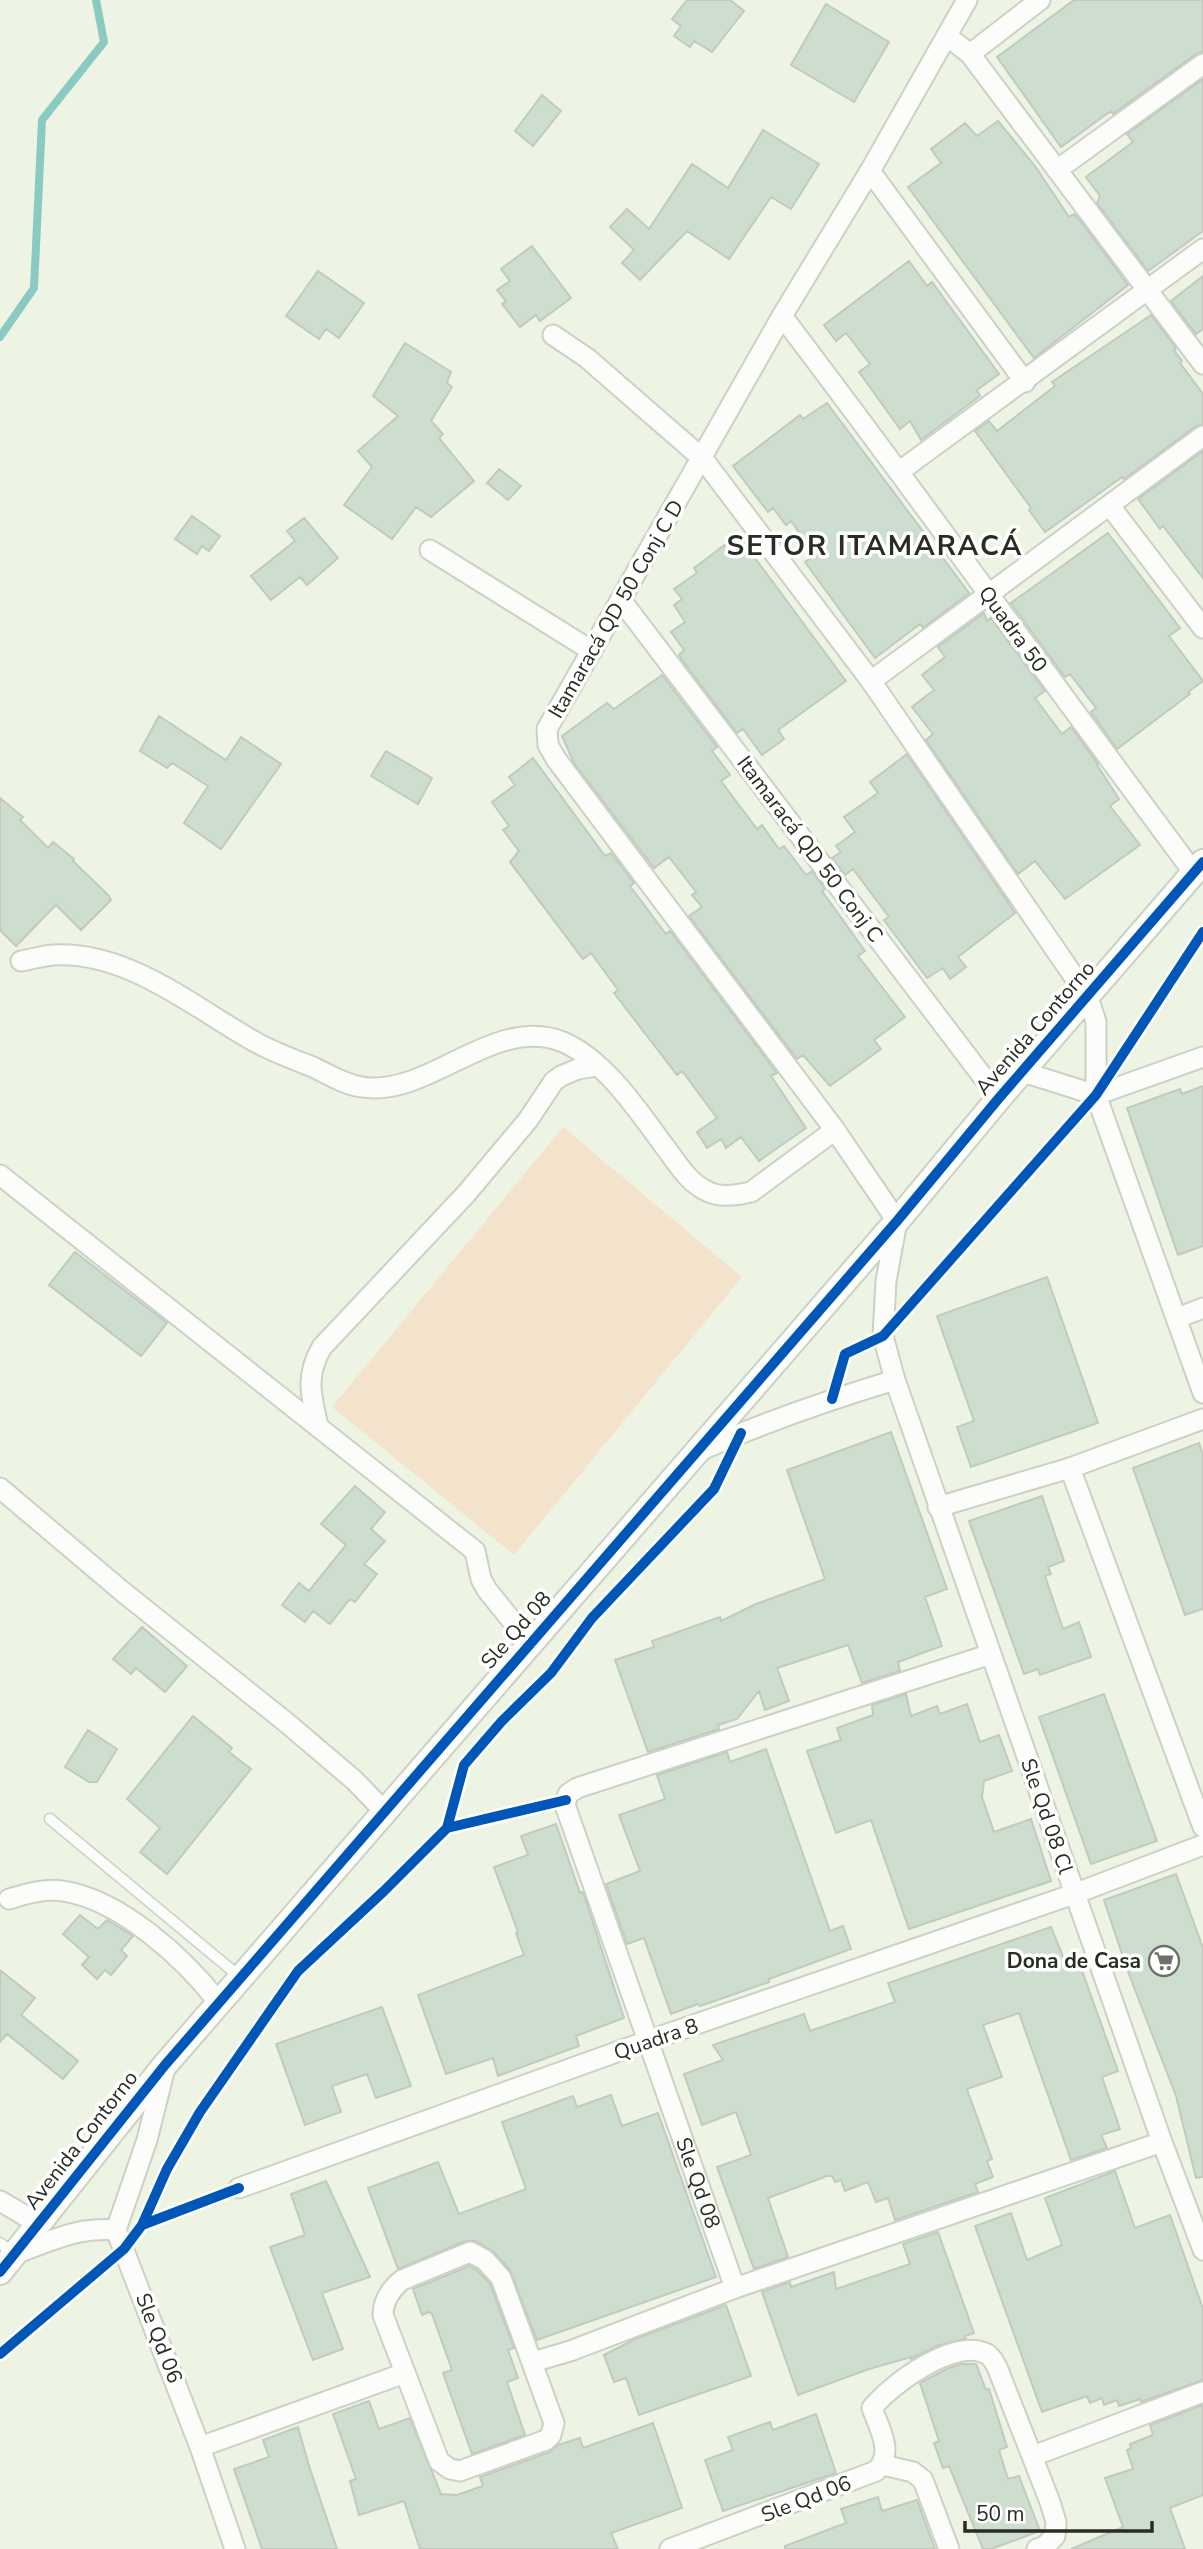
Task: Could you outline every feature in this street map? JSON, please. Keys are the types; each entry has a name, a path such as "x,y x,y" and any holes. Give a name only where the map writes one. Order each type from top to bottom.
{"street":[{"name":"Itamaracá QD 50 Conj C D","path":"897,1221 835,1130 562,767 548,745 547,729 782,316 870,171 967,0"},
{"path":"970,54 1041,0"},
{"path":"947,36 970,54 1203,363"},
{"path":"1057,170 1203,64"},
{"path":"870,171 1025,382"},
{"path":"900,471 1203,249"},
{"name":"Quadra 50","path":"782,316 900,471 989,596 1198,868"},
{"path":"553,335 587,358 703,459 871,681 1088,997 1096,1022 1096,1095 1203,1393"},
{"path":"871,681 1203,436"},
{"path":"1110,506 1203,628"},
{"path":"430,550 592,651"},
{"name":"Itamaracá QD 50 Conj C","path":"621,600 999,1098"},
{"name":"Avenida Contorno","path":"897,1221 999,1098 1198,868"},
{"path":"22,961 54,955 86,958 120,967 153,981 261,1045 359,1087 383,1089 422,1076 484,1048 524,1036 562,1042 582,1052 597,1066 640,1113 688,1178 710,1193 735,1195 751,1192 835,1130"},
{"path":"1023,1072 1096,1095 1203,1056"},
{"path":"318,1426 311,1395 311,1365 321,1347 466,1194 528,1120 554,1081 578,1069 597,1066"},
{"path":"0,1175 475,1551 481,1579 487,1590 530,1643"},
{"name":"Sle Qd 08 Cl","path":"897,1221 886,1281 883,1336 895,1380 1074,1894 1203,2250"},
{"name":"Sle Qd 08","path":"165,2065 897,1221"},
{"path":"1177,1318 1203,1308"},
{"path":"695,1453 832,1399 895,1380"},
{"path":"938,1507 1070,1468 1203,1419"},
{"path":"1070,1468 1203,1826"},
{"path":"0,1488 123,1592 287,1723 354,1780 385,1812"},
{"name":"Sle Qd 08","path":"735,2288 650,2040 565,1805 568,1794 577,1788 991,1654"},
{"path":"1074,1894 1203,1845"},
{"path":"9,1899 39,1891 62,1890 90,1899 141,1928 178,1957 219,2003"},
{"name":"Quadra 8","path":"239,2188 650,2040 1074,1894"},
{"path":"5,2256 74,2232 92,2228 116,2230 147,2140 165,2065"},
{"name":"Avenida Contorno","path":"5,2256 39,2224 165,2065"},
{"path":"533,2362 570,2351 735,2288 1162,2141"},
{"path":"0,2201 39,2224"},
{"name":"Sle Qd 06","path":"116,2230 201,2447 235,2549"},
{"path":"470,2252 485,2260 501,2278 533,2362 554,2418 551,2435 546,2440 460,2471 450,2469 439,2461 383,2315 389,2295 402,2280 470,2252"},
{"path":"949,2549 923,2480 913,2472 883,2465 886,2448 872,2408 897,2382 933,2361 975,2350 990,2355 997,2367 1050,2502 1056,2528 1051,2542 1037,2549"},
{"path":"201,2447 405,2373"},
{"path":"1033,2456 1203,2392"},
{"name":"Sle Qd 06","path":"670,2549 714,2542 876,2472 883,2465"}],"lane":[{"path":"50,1819 241,1978"}],"shaded area":[{"path":"563,1127 742,1277 514,1555 332,1407"}],"building":[{"path":"687,0 730,0 744,11 712,52 694,41 690,47 674,36 681,26 672,19"},
{"path":"1074,0 1203,0 1203,52 1196,54 1113,114 1111,111 1061,147 997,57"},
{"path":"826,4 889,42 854,102 791,65"},
{"path":"1203,79 1203,231 1148,271 1097,203 1100,196 1086,177 1133,142 1127,134"},
{"path":"542,95 561,111 533,146 515,131"},
{"path":"998,121 1035,166 1069,217 1074,214 1078,218 1128,285 1034,358 908,187 941,163 931,149 965,123 977,136"},
{"path":"763,130 819,164 791,209 771,197 729,259 687,231 640,280 622,263 634,250 610,227 627,209 649,229 692,164 728,188"},
{"path":"532,246 571,298 540,321 536,315 520,327 502,304 506,301 497,290 510,281 501,269"},
{"path":"909,261 927,286 932,282 999,374 977,390 980,396 921,440 910,421 900,429 859,372 870,364 846,333 836,341 824,325"},
{"path":"318,271 364,303 339,338 326,329 319,339 286,316"},
{"path":"1203,276 1203,329 1196,334 1171,301"},
{"path":"1151,315 1176,348 1174,350 1182,361 1180,363 1203,394 1203,424 1196,426 1045,532 1029,510 1031,508 975,431 989,421 997,431 1055,386 1052,382"},
{"path":"405,343 451,372 447,383 452,387 431,421 443,434 439,438 474,481 431,517 416,507 392,539 344,505 372,467 358,451 398,416 373,396"},
{"path":"827,403 969,593 923,628 920,624 875,658 805,562 815,555 791,521 786,525 773,508 768,512 733,466 800,415 803,419"},
{"path":"1203,451 1203,578 1163,526 1160,529 1138,499"},
{"path":"499,469 521,486 508,500 487,483"},
{"path":"192,516 220,536 209,551 202,546 197,554 175,539"},
{"path":"304,518 338,558 307,585 300,577 271,600 251,576 295,541 287,531"},
{"path":"1108,533 1180,628 1169,636 1203,681 1188,692 1190,694 1117,749 1091,712 1096,708 1070,674 1065,677 1011,603"},
{"path":"738,535 846,681 778,730 784,739 762,755 743,729 737,733 682,660 679,655 684,650 671,632 685,622 674,605 682,599 674,589 697,573 694,568"},
{"path":"984,613 987,621 991,618 1045,691 1035,698 1062,734 1071,727 1098,764 1119,799 1110,806 1140,845 1065,899 1035,861 1018,874 926,740 933,734 912,707 934,690 922,675 945,657 938,647"},
{"path":"662,675 717,747 712,751 730,775 721,781 757,829 762,825 779,849 784,846 806,875 812,871 825,889 822,891 865,951 858,956 905,1017 874,1040 881,1049 830,1086 803,1055 797,1059 689,916 702,907 692,895 696,892 669,857 654,868 574,763 562,736 607,703 614,709"},
{"path":"159,716 226,760 241,737 281,764 221,849 184,823 208,786 172,763 167,768 140,751"},
{"path":"386,751 432,778 418,804 371,776"},
{"path":"907,754 1015,913 958,957 966,967 950,979 943,968 927,978 884,920 889,917 853,869 845,875 832,858 841,852 836,846 855,832 844,817 878,793 870,782"},
{"path":"533,758 605,856 611,853 634,883 630,886 666,934 670,931 777,1073 771,1076 806,1128 759,1161 741,1137 726,1148 721,1139 707,1148 697,1132 717,1118 682,1071 677,1075 614,993 618,990 591,953 583,959 510,862 519,851 503,830 509,826 492,802 515,785 509,777"},
{"path":"0,798 23,817 20,820 48,848 53,842 74,859 73,861 108,895 111,900 81,930 56,905 16,946 0,930"},
{"path":"1203,1086 1203,1246 1178,1255 1127,1108 1180,1089 1182,1094"},
{"path":"75,1252 167,1323 141,1356 49,1285"},
{"path":"1047,1277 1098,1423 971,1467 957,1427 974,1421 937,1316"},
{"path":"891,1432 947,1589 925,1597 942,1646 898,1662 900,1671 862,1683 848,1645 777,1668 789,1701 765,1710 759,1691 737,1719 718,1725 719,1729 648,1752 615,1660 654,1647 652,1641 720,1617 721,1621 756,1604 825,1579 787,1470"},
{"path":"1199,1443 1203,1455 1203,1609 1185,1615 1133,1468"},
{"path":"355,1486 385,1512 371,1529 385,1541 364,1564 377,1574 355,1602 350,1599 330,1624 313,1611 305,1622 282,1605 299,1583 309,1591 346,1545 321,1524"},
{"path":"1042,1496 1064,1561 1048,1567 1051,1574 1045,1576 1063,1629 1079,1622 1091,1657 1040,1675 1038,1669 1024,1674 969,1521"},
{"path":"142,1627 187,1666 165,1692 136,1668 131,1674 113,1659"},
{"path":"906,1694 911,1716 937,1706 940,1714 967,1704 980,1742 999,1735 1012,1771 984,1781 982,1797 994,1832 1031,1819 1051,1881 909,1929 871,1820 836,1833 807,1751 841,1740 837,1728 873,1715 872,1705"},
{"path":"1104,1694 1157,1841 1091,1864 1039,1717"},
{"path":"193,1716 232,1748 229,1752 251,1769 167,1874 140,1852 160,1828 127,1799"},
{"path":"88,1730 117,1749 97,1782 89,1782 65,1767"},
{"path":"766,1749 830,1931 843,1926 851,1949 769,1979 769,1982 671,2014 644,1938 627,1944 606,1884 640,1871 619,1815 665,1799 657,1775 727,1752 730,1762"},
{"path":"556,1824 580,1893 583,1892 624,2018 576,2036 579,2046 498,2076 493,2058 446,2074 418,1995 524,1955 494,1867 528,1855 521,1836"},
{"name":"Dona de Casa","path":"1176,1874 1203,1948 1203,2177 1196,2178 1176,2096 1127,1969 1104,1900"},
{"path":"80,1915 98,1929 107,1920 133,1936 121,1950 127,1956 111,1975 105,1970 97,1979 82,1965 89,1957 63,1934"},
{"path":"1051,1927 1068,1969 1080,1965 1118,2071 1102,2077 1120,2129 1101,2135 1107,2148 1071,2160 1019,2013 983,2025 1002,2077 967,2089 992,2159 987,2161 993,2177 975,2184 978,2192 895,2220 888,2198 876,2202 868,2182 845,2191 841,2180 835,2182 832,2176 827,2176 768,2198 788,2257 754,2269 717,2167 751,2155 736,2112 702,2125 684,2074 723,2060 713,2045 804,2014 810,2031 895,2002 888,1983"},
{"path":"0,1970 35,1998 21,2015 78,2061 63,2079 7,2034 0,2042"},
{"path":"382,2007 411,2086 376,2098 367,2074 332,2086 341,2112 305,2125 276,2044"},
{"path":"611,2095 622,2126 658,2113 716,2277 537,2340 510,2270 494,2252 476,2241 465,2241 398,2269 368,2188 438,2162 459,2214 526,2189 502,2122 573,2096 577,2107"},
{"path":"1115,2171 1135,2228 1170,2215 1203,2309 1203,2380 1141,2402 1140,2399 1119,2406 1117,2400 1104,2405 1102,2398 1090,2403 1087,2396 1042,2412 975,2226 1011,2213 1027,2260 1062,2245 1045,2198"},
{"path":"326,2181 370,2277 322,2293 343,2349 313,2360 270,2247 305,2235 291,2194"},
{"path":"938,2232 974,2333 965,2336 966,2339 936,2346 911,2359 869,2369 798,2395 762,2292 790,2282 791,2287 834,2272 836,2289 910,2264 903,2244"},
{"path":"469,2266 477,2270 490,2284 514,2348 508,2350 518,2378 507,2382 525,2435 472,2454 443,2373 452,2370 432,2314 429,2312 422,2315 413,2289"},
{"path":"726,2305 751,2376 639,2415 626,2378 614,2382 604,2355 635,2339"},
{"path":"961,2364 976,2364 986,2390 989,2389 1007,2447 999,2450 1008,2479 1019,2476 1040,2531 991,2549 983,2549 949,2466 943,2468 934,2443 939,2441 920,2383"},
{"path":"369,2401 379,2429 410,2418 441,2494 457,2495 483,2486 480,2477 550,2452 558,2445 580,2438 583,2448 653,2423 682,2508 611,2533 618,2549 420,2549 404,2501 359,2515 350,2481 356,2479 333,2414"},
{"path":"1203,2405 1203,2495 1170,2508 1185,2549 1071,2549 1123,2527 1105,2478 1133,2469 1127,2450 1131,2448 1130,2444 1153,2435 1150,2425"},
{"path":"816,2414 836,2473 723,2511 705,2460 733,2450 728,2437 770,2422 773,2430"},
{"path":"298,2427 337,2549 262,2549 234,2469 269,2457 263,2440"},
{"path":"878,2497 882,2511 917,2500 935,2549 785,2549 785,2546 846,2523 841,2509"}],"waterway":[{"path":"0,337 34,288 42,120 104,42 96,0"}],"cycle path":[{"path":"0,2272 165,2065 897,1221 999,1098 1203,862"},
{"path":"832,1399 845,1354 883,1336 1096,1095 1203,932"},
{"path":"0,2354 124,2249 142,2225 167,2169 200,2112 298,1971 447,1828 464,1765 502,1721 551,1673 592,1618 714,1489 741,1433"},
{"path":"447,1828 566,1800"},
{"path":"142,2225 239,2188"}],"place":[{"name":"Dona de Casa","path":"1164,1961"}],"district":[{"name":"SETOR ITAMARACÁ","path":"875,546"}]}
